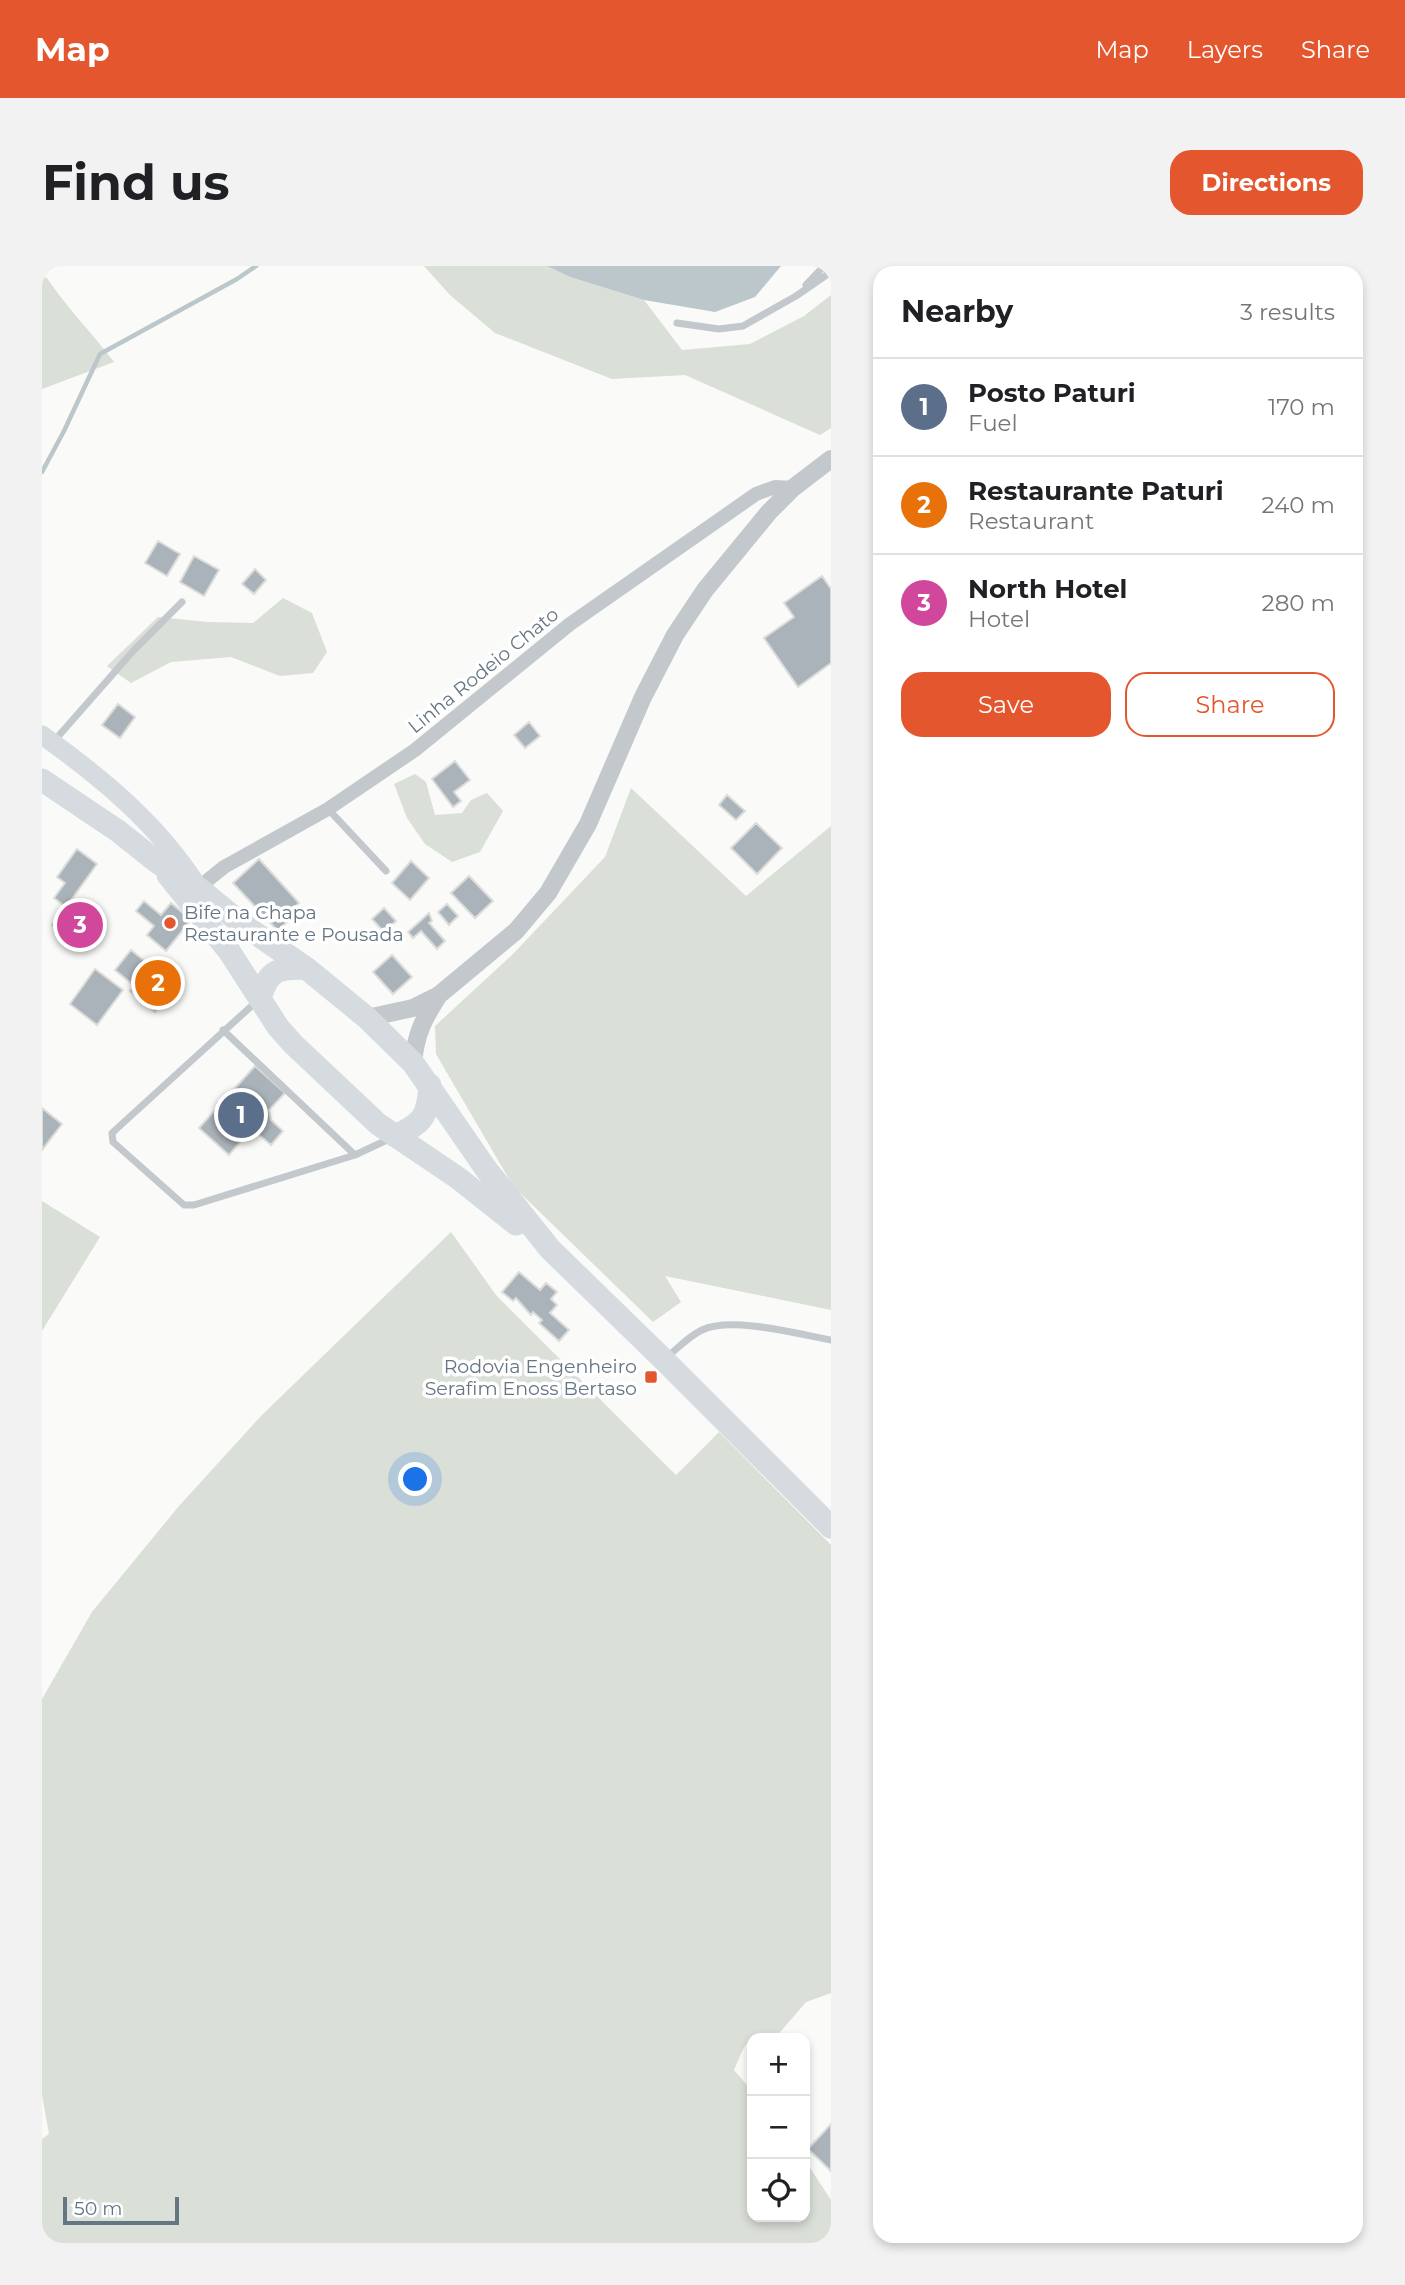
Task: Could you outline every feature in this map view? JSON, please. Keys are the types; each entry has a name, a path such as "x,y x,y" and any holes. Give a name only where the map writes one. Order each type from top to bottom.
{"highway":[{"path":"42,780 198,888 242,924 306,968 367,1018 413,1063 486,1169 550,1249"},
{"path":"157,862 229,951 278,1027 293,1044 359,1108 458,1178 550,1249 831,1527"},
{"path":"260,998 265,982 272,973 286,968 306,968"},
{"path":"395,1136 423,1120 429,1106 430,1085"}],"main road":[{"path":"47,739 98,776 154,828 184,865 198,888"}],"street":[{"path":"367,1018 405,1011 439,995 516,931 548,892 588,824 643,697 675,635 705,590 769,512 793,488 831,458"},
{"name":"Linha Rodeio Chato","path":"198,888 224,867 328,808 415,750 570,624 756,494 775,487 793,488"},
{"path":"413,1063 419,1029 439,995"}],"lane":[{"path":"796,296 824,266"},
{"path":"677,323 719,329 743,326 796,296 831,272"},
{"path":"47,739 182,602"},
{"path":"328,808 386,871"},
{"path":"260,998 112,1133 114,1142 184,1205 194,1205 355,1156 395,1136"},
{"path":"223,1030 355,1156"},
{"path":"664,1360 699,1331 715,1325 732,1324 831,1339"}],"shaded area":[{"path":"424,266 547,266 570,277 644,300 682,350 750,344 804,316 831,295 831,428 820,435 685,375 612,379 495,333 450,295"},
{"path":"547,266 781,266 755,297 715,312 644,300 570,277"},
{"path":"42,277 47,278 114,362 42,389"},
{"path":"283,598 312,613 327,652 313,673 280,676 231,657 171,662 131,683 107,666 158,617 253,623"},
{"path":"415,774 426,782 435,815 462,813 471,800 487,793 503,811 480,852 452,862 425,844 407,818 394,784"},
{"path":"631,788 746,896 831,826 831,1310 665,1276 681,1302 653,1322 513,1186 436,1054 435,1026 512,955 605,857"},
{"path":"42,1201 100,1237 42,1331"},
{"path":"451,1232 496,1295 676,1475 719,1432 831,1545 831,1993 806,2002 779,2033 747,2033 747,2044 734,2070 747,2085 747,2222 810,2222 810,2168 831,2200 831,2243 42,2243 42,2139 49,2134 42,2095 42,1699 92,1612 179,1506 262,1415"}],"building":[{"path":"158,541 180,554 167,576 145,563"},
{"path":"194,556 219,570 204,596 180,582"},
{"path":"255,569 266,580 254,594 242,584"},
{"path":"822,576 831,589 831,663 798,687 764,638 794,617 784,603"},
{"path":"118,704 135,717 120,738 102,725"},
{"path":"529,722 540,736 525,748 514,735"},
{"path":"455,761 470,780 454,792 461,801 453,807 432,779"},
{"path":"727,795 745,811 736,820 719,805"},
{"path":"756,823 782,848 757,874 731,848"},
{"path":"77,849 97,864 66,907 54,898 65,883 57,877"},
{"path":"259,859 299,903 286,915 290,919 278,931 233,883"},
{"path":"411,861 429,878 410,900 392,883"},
{"path":"469,876 493,901 475,918 451,893"},
{"path":"70,901 104,928 86,951 52,925"},
{"name":"Bife na Chapa Restaurante e Pousada","path":"144,901 161,915 171,903 191,920 166,951 147,935 154,926 136,911"},
{"path":"447,904 458,916 449,925 438,912"},
{"path":"384,908 396,921 384,932 372,919"},
{"path":"429,913 432,921 429,923 445,941 437,949 421,931 413,938 408,932"},
{"path":"131,950 147,963 131,983 115,970"},
{"path":"392,955 412,977 393,994 373,972"},
{"path":"157,958 182,979 176,987 181,992 171,1004 165,1000 155,1012 130,991"},
{"path":"95,969 123,990 97,1025 70,1004"},
{"path":"255,1066 285,1093 269,1110 271,1120 283,1131 271,1145 258,1134 247,1134 229,1155 199,1128"},
{"path":"42,1108 62,1124 42,1150"},
{"path":"519,1272 540,1290 546,1283 557,1292 551,1299 557,1305 550,1313 569,1330 559,1341 539,1323 542,1320 533,1312 531,1315 516,1298 513,1301 502,1292"},
{"path":"831,2124 831,2171 810,2151 810,2147"}],"waterway":[{"path":"42,472 100,354 256,266"}],"place":[{"name":"Bife na Chapa Restaurante e Pousada","path":"170,923"},
{"name":"North Hotel","path":"80,925"},
{"name":"Restaurante Paturi","path":"158,983"},
{"name":"Posto Paturi","path":"241,1115"},
{"name":"Rodovia Engenheiro Serafim Enoss Bertaso","path":"651,1377"}]}
